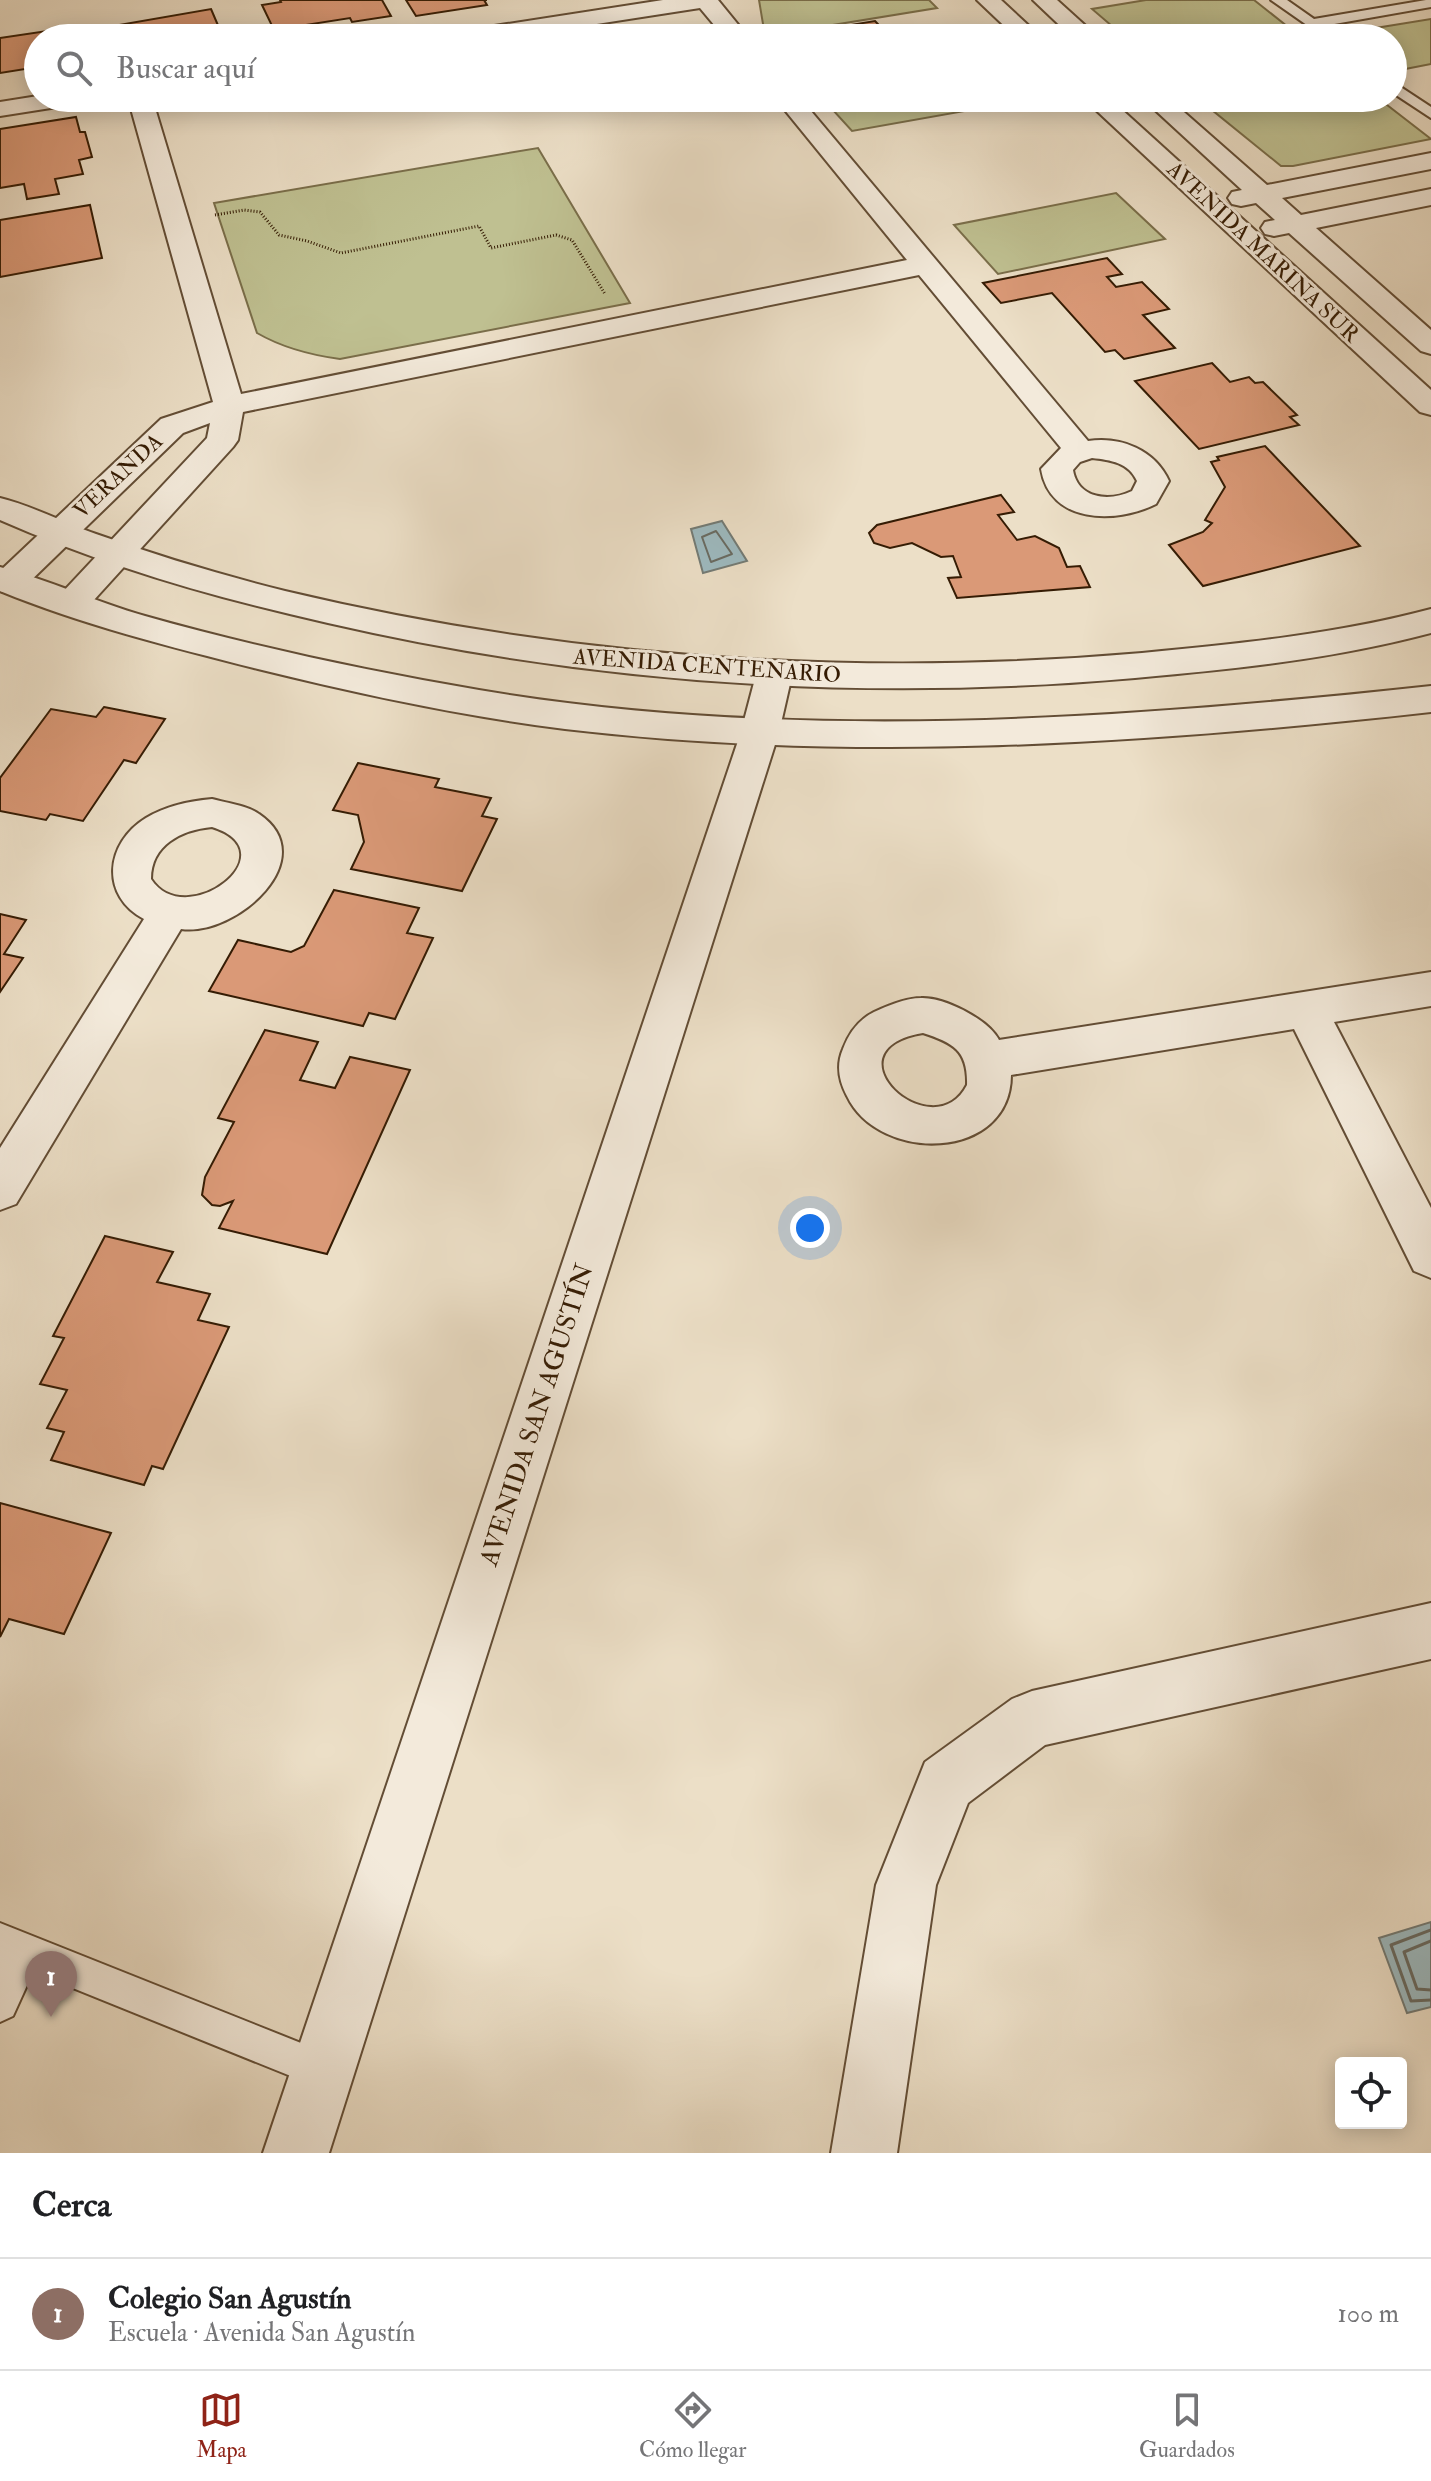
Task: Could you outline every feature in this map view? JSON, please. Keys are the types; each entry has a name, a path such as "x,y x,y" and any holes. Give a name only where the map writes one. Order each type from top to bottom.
{"street":[{"path":"552,24 706,0 726,24"},
{"path":"988,0 1015,24"},
{"path":"1044,0 1071,24"},
{"path":"0,109 24,105"},
{"path":"144,112 229,406 926,265"},
{"path":"799,112 1080,451"},
{"name":"AVENIDA MARINA SUR","path":"1110,112 1431,406"},
{"name":"AVENIDA MARINA SUR","path":"1170,112 1295,224 1425,333"},
{"path":"1211,204 1431,161"},
{"path":"1244,234 1431,197"},
{"name":"VERANDA","path":"5,580 172,426 229,406"},
{"name":"VERANDA","path":"71,604 222,440 229,406"},
{"name":"AVENIDA CENTENARIO","path":"0,508 56,534 212,584 367,623 561,656 774,675 932,677 1112,669 1267,652 1431,621"},
{"path":"5,580 174,637 349,678 552,714 760,732 938,734 1120,728 1297,715 1431,699"},
{"name":"AVENIDA SAN AGUSTÍN","path":"296,2153 760,732 774,675"},
{"path":"0,1189 169,913"},
{"path":"989,1060 1431,989"},
{"path":"1307,1011 1431,1256"},
{"path":"864,2153 906,1885 946,1783 1032,1719 1431,1631"}],"lane":[{"path":"1278,0 1311,24 1431,3"},
{"path":"1407,96 1431,114"},
{"path":"0,2003 12,1946 323,2070"}],"path":[{"path":"213,215 245,210 259,212 281,237 314,243 329,252 341,253 479,226 491,248 556,235 566,237 572,240 606,295"}],"green space":[{"path":"759,0 929,0 937,8 839,24 763,24"},
{"path":"1146,0 1254,0 1284,24 1110,24 1092,9"},
{"path":"1431,19 1431,64 1407,69 1407,24 1400,24"},
{"path":"835,112 959,112 852,131"},
{"path":"1214,112 1396,112 1431,139 1293,166 1281,166"},
{"path":"538,148 630,303 340,359 297,350 257,333 214,203"},
{"path":"1116,193 1165,239 998,274 954,225"}],"water":[{"path":"722,521 747,561 703,573 691,529"},
{"path":"1431,1922 1431,2007 1407,2013 1379,1938"}],"building":[{"path":"382,0 391,16 352,22 350,18 312,24 271,24 262,5"},
{"path":"406,0 484,0 487,5 416,16"},
{"path":"211,9 217,24 125,24"},
{"path":"24,34 24,69 0,73 0,38"},
{"path":"76,117 80,132 85,132 92,157 79,160 83,174 55,179 59,194 27,199 24,184 0,188 0,129"},
{"path":"90,205 102,258 0,277 0,220"},
{"path":"1107,258 1122,274 1107,277 1116,287 1142,282 1169,309 1143,315 1175,348 1124,359 1115,350 1105,352 1052,293 1001,303 983,283"},
{"path":"1212,363 1230,382 1249,377 1255,383 1263,382 1297,415 1290,417 1299,425 1199,449 1135,381"},
{"path":"1265,446 1360,546 1203,586 1169,545 1203,532 1212,523 1205,520 1225,487 1211,462 1219,460 1217,457"},
{"path":"1001,495 1014,512 998,515 1017,540 1035,536 1059,548 1067,567 1080,566 1090,587 957,598 948,578 961,577 953,556 941,557 912,543 890,548 874,543 869,533 877,525"},
{"path":"104,707 165,719 136,763 124,760 83,821 50,814 46,820 0,811 0,778 51,709 96,717"},
{"path":"358,763 439,779 435,787 491,798 482,816 497,819 462,891 351,869 364,842 358,815 333,810"},
{"path":"334,890 419,908 407,933 433,938 395,1019 369,1013 363,1026 209,991 238,940 291,952 304,946"},
{"path":"0,914 26,920 4,954 23,958 0,992"},
{"path":"265,1030 318,1042 300,1080 335,1088 350,1057 410,1070 327,1254 219,1228 233,1201 220,1206 212,1205 202,1195 205,1177 234,1122 218,1118"},
{"path":"105,1236 173,1252 157,1282 210,1294 198,1320 229,1327 163,1469 152,1466 144,1485 51,1460 64,1432 47,1428 67,1390 40,1384 64,1338 53,1336"},
{"path":"0,1503 111,1533 64,1634 9,1619 0,1637"}],"place":[{"name":"Colegio San Agustín","path":"51,2017"}]}
